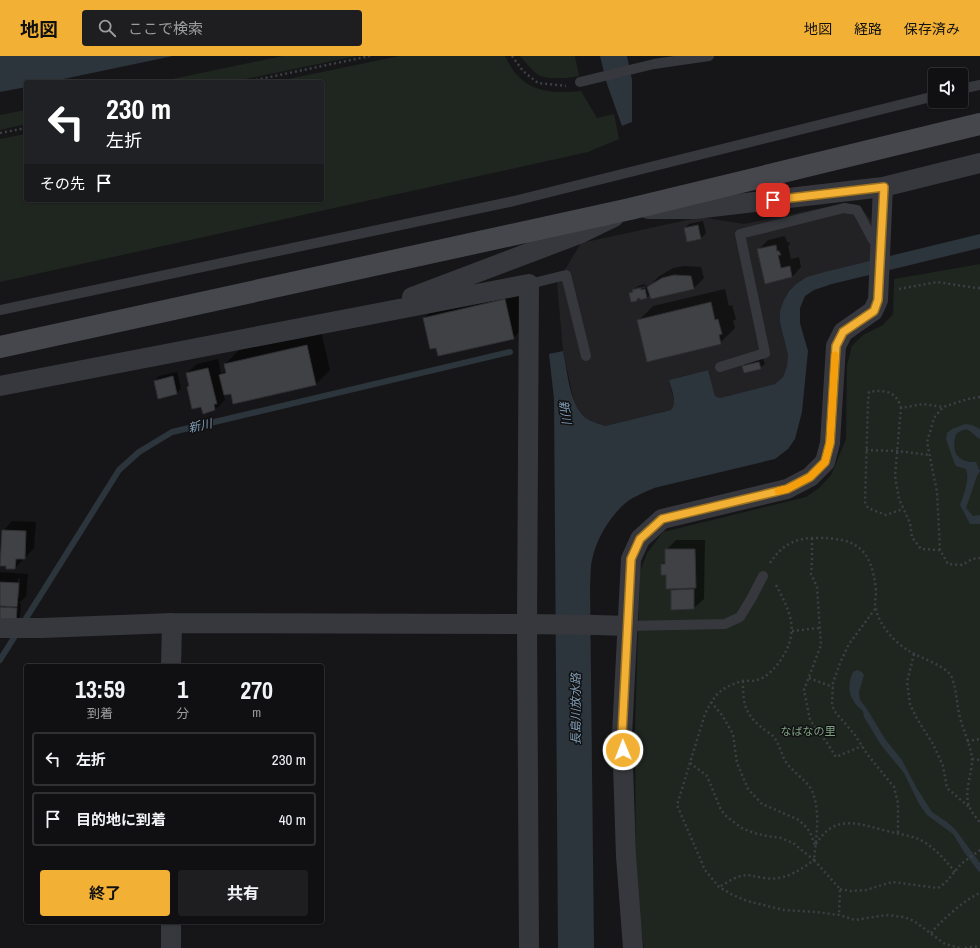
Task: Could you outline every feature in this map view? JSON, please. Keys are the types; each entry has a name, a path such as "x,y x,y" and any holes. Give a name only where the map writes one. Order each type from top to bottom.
{"street":[{"path":"0,347 630,209 980,124"},
{"path":"358,317 579,234 630,209 694,209 884,187 980,164"},
{"path":"633,948 626,856 622,735 631,559 640,539 662,519 787,489 810,477 825,462 830,443 836,346 843,332 874,311 878,300 884,187"},
{"path":"1,388 529,284 535,624 528,948"},
{"path":"2,628 172,623 535,624 627,626"},
{"path":"171,664 172,623"},
{"path":"171,924 171,948"}],"lane":[{"path":"580,82 654,64 709,56"},
{"path":"968,88 980,85"},
{"path":"0,310 514,201 928,98"},
{"path":"720,366 765,353 740,234 844,208 857,210 873,240 882,243"},
{"path":"529,284 566,275 586,356"},
{"path":"627,626 725,624 740,617 763,576"}],"path":[{"path":"256,80 370,56"},
{"path":"512,56 523,71 538,82 566,86 580,82"},
{"path":"0,133 24,128"},
{"path":"879,288 937,282 980,288"},
{"path":"903,509 886,515 868,508 865,502 869,392 877,390 890,393 897,398 901,408 895,476 903,509 910,523 912,537 921,549 940,550"},
{"path":"901,408 923,404 943,407 968,399 980,397"},
{"path":"943,407 934,418 927,442 937,492 940,550 948,564 962,564 972,559 980,558"},
{"path":"866,450 897,451 929,455"},
{"path":"812,538 811,574 817,587 821,645 804,690 810,720 836,757 862,746"},
{"path":"960,948 945,944 914,921 904,917 886,915 855,920 839,916 784,910 747,901 719,887 705,870 677,805 705,714 711,702 719,691 743,681 756,681 768,674 786,652 792,631 786,603 776,584 763,576 774,557 783,547 795,541 812,538 846,540 857,546 867,556 872,568 876,593 875,608 880,620 891,637 907,650 940,666 951,675 957,690 958,713 972,759 967,794 969,807"},
{"path":"875,608 849,644 840,662 832,687 832,706 894,787 898,803 898,834"},
{"path":"792,631 819,628"},
{"path":"914,654 907,682 910,704 917,719 934,744 943,766 947,788 969,807 980,823"},
{"path":"809,678 832,687"},
{"path":"719,887 737,877 747,875 766,878 782,878 797,873 814,860 818,818 814,795 808,785 790,768 784,760 773,736 760,727 750,716 743,700 743,681"},
{"path":"711,702 722,715 731,730 737,763 748,789 762,804 799,820 810,832 815,846"},
{"path":"967,741 980,739"},
{"path":"972,759 980,760"},
{"path":"690,763 707,776 721,810 727,817 742,828 754,833 793,842 814,860 840,889 850,892 866,890 892,882 938,888 946,882 964,861 980,851"},
{"path":"815,846 821,836 835,826 855,823 916,838 926,843 945,860 955,872"},
{"path":"839,916 840,889"},
{"path":"931,933 966,901 980,893"},
{"path":"966,948 980,946"}],"shaded area":[{"path":"846,203 860,207 871,220 873,260 828,271 796,284 789,291 784,300 780,323 788,355 787,366 783,377 775,384 720,398 715,396 707,370 669,380 675,404 674,408 671,410 605,426 587,419 580,413 574,401 563,351 557,283 581,243 701,217 744,224"}],"green space":[{"path":"283,56 357,56 241,80 168,80"},
{"path":"399,56 505,56 517,75 525,83 532,87 556,92 581,91 597,118 614,114 619,139 588,152 0,282 0,139 24,134 24,202 324,202 324,80 284,80"},
{"path":"520,56 575,56 579,76 555,78 538,75"},
{"path":"24,110 24,124 0,130 0,115"},
{"name":"なばなの里","path":"980,264 980,948 644,948 636,892 635,729 640,572 647,553 663,532 806,497 819,488 831,475 846,439 847,365 852,346 863,335 883,325 893,314 894,279"}],"water":[{"path":"0,56 173,56 59,80 24,80 24,87 0,92"},
{"path":"600,56 627,56 632,80 632,122 622,126 607,84"},
{"name":"長島川放水路","path":"980,234 980,248 832,284 814,290 805,296 800,308 800,323 808,351 802,412 795,439 788,449 775,459 654,488 625,503 603,531 596,545 592,560 590,587 594,948 558,948 554,399 549,354 563,351 569,383 576,406 582,415 591,421 605,426 671,410 674,400 669,380 708,370 715,396 720,398 775,384 783,377 787,366 788,355 780,323 780,311 789,291 796,284 807,277 828,271"},
{"path":"965,424 972,425 980,429 980,439 969,430 964,430 956,434 954,446 957,455 960,458 969,462 976,462 980,471 966,508 973,516 980,515 980,524 970,524 960,505 966,487 967,473 966,469 956,466 946,439 947,433 952,429"},
{"path":"857,670 862,672 864,675 859,692 860,700 885,739 902,760 916,787 932,812 955,829 980,863 979,872 953,834 927,815 919,804 904,773 881,745 864,717 863,711 855,703 849,688 853,672"}],"building":[{"path":"698,225 701,239 687,242 684,228"},
{"path":"776,245 777,251 779,251 781,255 778,255 781,268 790,266 792,277 765,284 757,249"},
{"path":"674,275 691,276 694,289 651,299 647,287 662,278"},
{"path":"641,288 641,290 645,289 647,298 640,300 640,298 637,299 637,301 631,302 629,293 633,292 632,290"},
{"path":"505,299 514,339 438,356 436,348 430,349 423,318"},
{"path":"711,302 715,320 718,319 722,334 719,335 721,344 647,362 637,320"},
{"path":"307,345 316,385 233,404 231,394 224,395 219,375 226,373 224,364"},
{"path":"759,362 761,369 744,373 742,366"},
{"path":"208,368 217,404 214,404 215,410 203,414 201,407 192,409 187,387 189,386 186,373"},
{"path":"173,376 177,394 158,399 154,381"},
{"path":"2,530 26,531 25,559 16,559 15,569 6,569 6,566 0,566"},
{"path":"665,549 695,549 696,588 666,589 666,575 661,575 661,564 665,564"},
{"path":"0,582 19,583 17,607 0,606"},
{"path":"694,589 694,609 671,610 671,590"},
{"path":"0,607 17,608 16,622 0,621"}],"waterway":[{"name":"新川","path":"0,660 119,470 139,452 172,432 510,352"}],"slow traffic":[{"path":"778,491 787,489 810,477 825,462 830,443 835,355"}],"route":[{"path":"623,750 622,735 631,559 640,539 662,519 787,489 810,477 825,462 830,443 836,346 843,332 874,311 878,300 884,187 773,200"}]}
